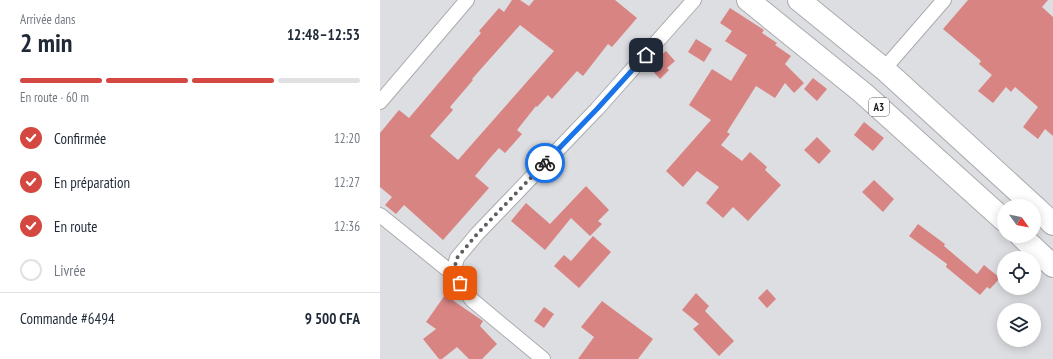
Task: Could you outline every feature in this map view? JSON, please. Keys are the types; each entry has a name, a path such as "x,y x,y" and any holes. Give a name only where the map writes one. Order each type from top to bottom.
{"highway":[{"name":"A3","path":"748,0 863,93 997,214"},
{"name":"A3","path":"800,0 884,69 1026,199"},
{"name":"A3","path":"1041,213 1053,224"},
{"path":"1030,243 1050,258"}],"street":[{"path":"380,102 467,0"},
{"path":"453,274 457,258 477,234 597,109 694,0"},
{"path":"884,69 944,0"},
{"path":"380,215 453,274 472,300 543,359"}],"building":[{"path":"512,0 520,0 529,6 534,0 615,0 637,18 612,47 608,44 583,76 577,71 552,99 548,95 537,107 536,106 517,130 522,134 505,153 499,148 490,158 475,176 489,188 443,240 404,205 396,214 385,205 392,197 380,187 380,133 399,110 409,118 481,33 479,31 499,8 504,12","holes":["520,25 554,51 458,160 430,136 453,110 450,107 473,80 472,79"]},
{"path":"968,0 1048,0 1042,7 1053,17 1053,136 1045,129 1038,139 1023,127 1038,107 1015,87 1011,92 1006,87 993,103 978,91 992,75 979,64 981,61 943,29"},
{"path":"730,8 764,30 762,33 777,43 775,45 791,56 785,64 804,83 794,93 785,83 775,98 756,86 727,132 730,134 721,145 742,161 750,152 767,167 765,170 781,185 748,221 733,207 723,218 706,203 719,187 697,171 683,187 666,171 711,120 689,105 712,69 731,81 747,55 725,41 732,31 720,23"},
{"path":"696,39 712,49 704,62 688,52"},
{"path":"666,51 675,61 667,68 669,70 660,79 648,66"},
{"path":"813,78 827,89 817,101 804,89"},
{"path":"864,122 884,138 873,151 854,135"},
{"path":"817,137 831,151 819,164 804,150"},
{"path":"874,180 894,199 883,212 862,192"},
{"path":"586,186 609,210 598,221 602,224 590,236 571,218 545,250 511,221 526,203 550,224"},
{"path":"918,224 945,244 944,246 977,274 984,265 997,276 997,281 990,289 987,287 980,295 946,267 947,264 909,236"},
{"path":"593,236 611,252 579,288 554,266 564,255 571,261"},
{"path":"767,289 776,299 767,308 758,298"},
{"path":"696,293 709,306 705,311 734,341 719,356 693,329 699,324 682,310"},
{"path":"445,295 483,321 480,326 497,344 482,359 469,359 457,347 442,359 439,359 423,339 436,329 426,322"},
{"path":"602,301 653,339 638,359 578,359 594,337 581,327"},
{"path":"544,307 554,314 544,328 534,321"}],"way so far":[{"path":"460,283 453,274 457,258 477,234 545,163"}],"route":[{"path":"545,163 646,55"}]}
